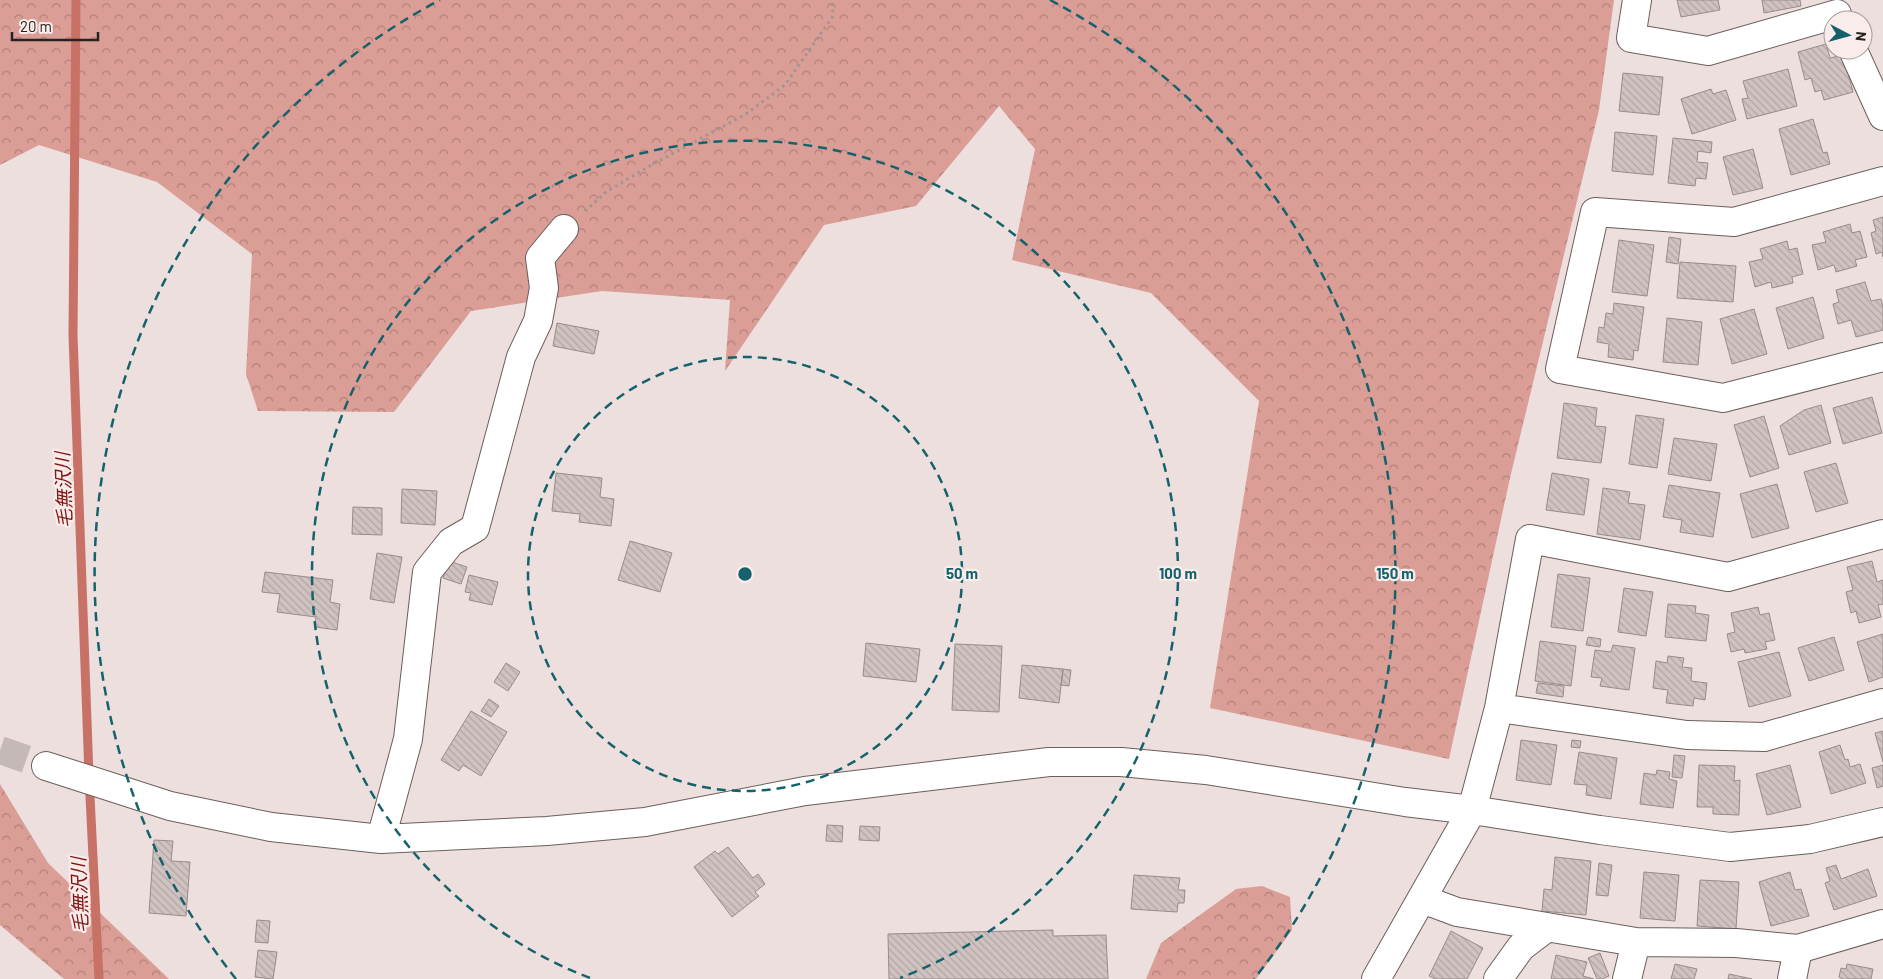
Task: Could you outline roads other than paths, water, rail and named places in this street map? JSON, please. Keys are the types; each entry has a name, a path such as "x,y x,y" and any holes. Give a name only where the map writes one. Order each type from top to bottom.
{"street":[{"path":"1637,0 1631,38 1708,51 1823,15"},
{"path":"1858,60 1883,116"},
{"path":"1883,181 1734,222 1595,212 1560,369 1723,398 1883,356"},
{"path":"381,839 408,739 427,572 451,542 475,528 521,357 538,321 544,288 540,258 564,229"},
{"path":"1376,979 1472,810 1499,708 1530,540 1728,577 1883,534"},
{"path":"1499,708 1687,735 1764,737 1883,703"},
{"path":"46,766 170,806 271,827 381,839 547,832 645,822 805,791 1049,762 1121,762 1206,770 1404,802 1730,847 1810,840 1883,822"},
{"path":"1422,899 1457,912 1636,942 1736,942 1798,949 1883,924"},
{"path":"1498,979 1521,947 1546,928"},
{"path":"1627,979 1636,942"},
{"path":"1792,979 1798,949"}],"waterway":[{"name":"毛無沢川","path":"76,0 73,335 89,776 99,979"}],"tunnel":[{"path":"0,750 46,766"}]}
